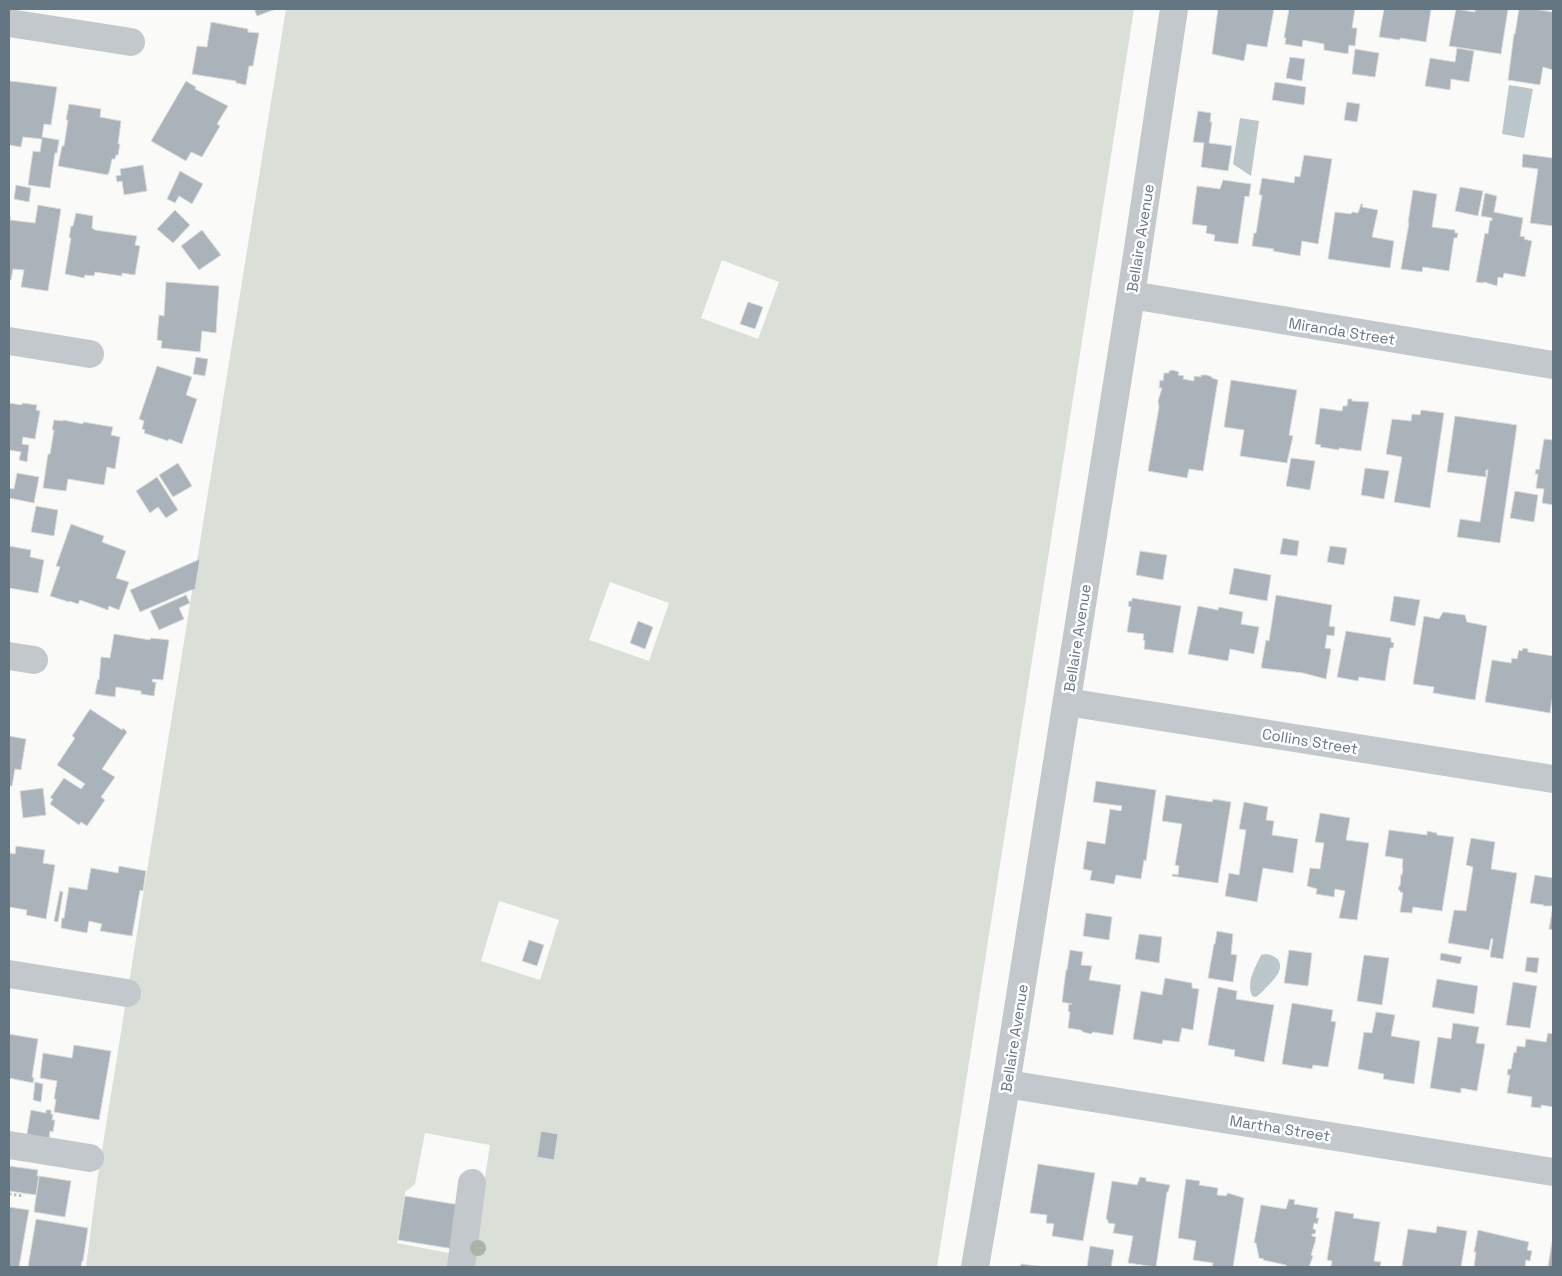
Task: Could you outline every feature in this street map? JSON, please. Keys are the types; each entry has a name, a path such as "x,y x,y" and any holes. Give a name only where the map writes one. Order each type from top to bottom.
{"street":[{"name":"Bellaire Avenue","path":"976,1267 1132,295 1174,9"},
{"path":"9,24 131,42"},
{"name":"Miranda Street","path":"1132,295 1553,365"},
{"path":"9,341 90,354"},
{"name":"Collins Street","path":"1067,702 1553,779"},
{"path":"9,974 127,993"},
{"name":"Martha Street","path":"1006,1084 1553,1172"},
{"path":"9,1145 90,1158"},
{"path":"461,1267 472,1182"}],"path":[{"path":"9,1194 24,1196"}],"shaded area":[{"path":"286,9 1134,9 937,1267 471,1267 490,1145 425,1133 415,1184 405,1192 397,1243 449,1253 448,1267 86,1267 98,1175","holes":["722,260 779,282 758,339 701,318","610,582 669,603 649,661 589,640","499,901 559,920 540,980 481,961"]},
{"path":"1509,85 1533,89 1524,138 1502,134"},
{"path":"1240,118 1259,121 1251,176 1233,164"},
{"path":"1266,954 1279,961 1278,974 1260,994 1256,997 1252,996 1250,986 1252,975 1261,955"}],"building":[{"path":"254,9 276,9 257,16"},
{"path":"1218,9 1274,9 1267,47 1247,44 1244,61 1212,54"},
{"path":"1289,9 1355,9 1352,28 1357,28 1355,46 1349,45 1348,54 1324,50 1324,44 1303,40 1302,47 1285,44 1286,38 1284,38"},
{"path":"1384,9 1431,9 1426,42 1379,37"},
{"path":"1456,9 1475,12 1475,9 1508,9 1501,54 1449,46"},
{"path":"1519,9 1553,12 1553,70 1543,67 1540,85 1508,80"},
{"path":"211,22 259,33 253,66 249,66 246,85 236,83 236,81 192,74 197,46 207,47"},
{"path":"1457,48 1474,51 1469,82 1451,79 1450,90 1425,86 1430,58 1455,62"},
{"path":"1355,49 1379,53 1375,77 1352,74"},
{"path":"1290,57 1305,59 1302,81 1286,78"},
{"path":"9,81 57,87 51,125 44,124 42,137 59,140 57,153 55,153 50,188 28,185 33,151 40,152 42,139 23,137 21,147 9,145"},
{"path":"186,81 196,87 195,89 228,106 217,124 220,126 202,157 191,152 186,161 151,141"},
{"path":"1275,82 1306,87 1304,105 1272,100"},
{"path":"1347,102 1360,104 1357,122 1344,120"},
{"path":"69,104 101,109 100,117 121,121 118,155 116,155 115,159 112,159 108,175 58,166 62,146 64,146"},
{"path":"1198,111 1211,113 1210,122 1212,122 1209,143 1232,146 1228,171 1201,167 1204,143 1193,142"},
{"path":"1523,154 1553,158 1553,226 1530,223 1538,169 1522,167"},
{"path":"1304,155 1332,159 1318,244 1302,241 1300,256 1273,251 1274,249 1252,246 1262,195 1259,195 1262,178 1294,183 1295,176 1300,177"},
{"path":"143,165 147,191 124,195 122,181 117,182 116,176 121,175 120,169"},
{"path":"180,171 203,184 192,204 179,196 175,203 167,199"},
{"path":"1223,180 1251,184 1249,197 1245,196 1238,244 1214,241 1215,235 1206,233 1207,226 1192,224 1197,186 1220,189"},
{"path":"16,185 31,188 29,202 14,199"},
{"path":"1460,187 1483,191 1478,216 1455,211"},
{"path":"1413,190 1437,194 1432,227 1455,230 1455,233 1458,233 1457,238 1454,238 1449,271 1423,267 1422,272 1401,269"},
{"path":"1485,193 1497,196 1494,212 1523,218 1520,236 1532,241 1525,277 1504,273 1503,278 1498,277 1497,286 1476,282 1485,233 1488,234 1490,220 1492,221 1492,218 1481,216"},
{"path":"1361,204 1363,204 1362,207 1378,210 1372,237 1394,241 1390,268 1328,259 1335,212 1358,213"},
{"path":"38,205 61,209 48,291 21,287 24,270 13,269 11,280 9,280 9,217 11,217 10,220 35,223"},
{"path":"175,210 190,225 173,243 157,229"},
{"path":"76,213 93,216 92,228 95,230 137,236 135,245 140,246 135,275 122,273 122,276 95,272 94,276 85,275 84,278 65,274 71,226 73,226"},
{"path":"202,230 221,255 199,270 181,246"},
{"path":"166,282 219,286 216,333 202,331 200,352 161,348 162,341 157,340 159,315 164,316"},
{"path":"748,302 763,307 755,329 740,324"},
{"path":"196,357 208,359 205,376 193,374"},
{"path":"157,366 192,377 186,395 197,399 182,444 144,433 145,430 142,429 144,421 139,419"},
{"path":"1172,370 1179,372 1178,375 1184,376 1183,379 1194,381 1194,376 1201,377 1201,375 1207,375 1218,380 1203,471 1189,469 1187,478 1148,471 1159,407 1158,401 1162,388 1159,388 1160,380 1163,381 1164,373 1169,373"},
{"path":"1231,380 1297,390 1289,435 1293,436 1287,463 1240,456 1244,430 1224,427"},
{"path":"1348,399 1369,402 1361,451 1339,448 1339,450 1320,447 1321,445 1315,444 1320,408 1342,411 1343,406 1347,406"},
{"path":"9,403 37,405 36,410 40,411 35,439 23,437 22,444 29,445 27,462 19,460 21,452 9,450"},
{"path":"1421,410 1444,413 1430,508 1394,502 1402,457 1386,454 1392,419 1411,421 1412,414 1420,415"},
{"path":"1455,416 1517,425 1500,543 1457,537 1460,519 1480,522 1488,470 1486,470 1486,477 1447,472"},
{"path":"54,420 113,427 111,435 120,437 115,469 107,467 104,485 68,479 66,491 43,488 54,430 52,430"},
{"path":"1544,439 1553,440 1553,505 1542,503 1544,489 1536,488 1538,474 1535,474 1536,469 1539,470"},
{"path":"1291,458 1315,461 1310,490 1286,486"},
{"path":"178,463 192,486 173,497 159,475"},
{"path":"1365,468 1389,471 1384,499 1361,495"},
{"path":"17,473 39,477 34,503 9,498 9,488 14,489"},
{"path":"157,477 178,510 166,518 158,507 150,513 136,491"},
{"path":"1515,491 1538,495 1534,522 1510,518"},
{"path":"36,506 58,510 54,536 31,532"},
{"path":"71,524 104,536 102,542 126,551 116,578 129,582 119,610 109,606 108,610 80,600 78,604 50,596 60,567 56,566"},
{"path":"1283,538 1299,541 1297,556 1280,554"},
{"path":"9,546 31,550 30,557 44,560 38,593 9,588"},
{"path":"1330,546 1347,548 1344,565 1327,562"},
{"path":"1140,551 1167,555 1163,580 1136,575"},
{"path":"200,559 195,590 140,612 130,590"},
{"path":"1234,568 1271,575 1267,601 1229,594"},
{"path":"186,595 190,603 179,608 184,619 159,630 150,611"},
{"path":"1276,595 1332,605 1329,626 1335,627 1334,636 1327,635 1325,648 1331,649 1326,679 1303,673 1261,668 1266,640 1269,641"},
{"path":"1394,596 1420,600 1415,626 1390,621"},
{"path":"1132,598 1181,606 1173,653 1144,649 1144,634 1127,632 1131,607 1128,606"},
{"path":"1198,606 1218,610 1219,607 1243,612 1241,624 1259,627 1254,654 1230,649 1228,661 1188,654"},
{"path":"1443,612 1465,615 1467,622 1487,626 1475,700 1433,693 1434,687 1413,684 1424,616 1439,619"},
{"path":"638,621 653,627 645,649 630,643"},
{"path":"1346,631 1391,638 1391,642 1394,643 1393,648 1390,648 1385,681 1359,677 1358,681 1337,677"},
{"path":"114,634 150,640 151,638 169,640 163,680 153,679 152,682 156,682 154,696 141,694 141,691 116,687 115,697 95,694 99,680 101,657 110,658"},
{"path":"1523,648 1528,649 1528,652 1553,656 1553,694 1550,713 1485,702 1492,660 1511,663 1512,658 1517,659 1519,650 1522,651"},
{"path":"90,709 127,732 102,769 115,777 101,797 105,800 87,826 81,822 79,825 50,804 53,799 50,798 64,778 81,789 85,784 57,765 75,738 72,736"},
{"path":"9,736 26,739 21,770 15,769 12,786 9,786"},
{"path":"1096,781 1156,790 1146,861 1144,860 1141,879 1116,875 1114,884 1090,880 1092,871 1083,869 1087,841 1105,844 1110,809 1121,811 1122,806 1093,802"},
{"path":"43,788 46,815 23,818 20,791"},
{"path":"1166,795 1212,802 1213,799 1231,802 1218,883 1172,876 1173,874 1178,875 1179,866 1175,865 1182,824 1162,821"},
{"path":"1244,802 1268,807 1266,820 1274,821 1272,835 1298,839 1293,873 1263,868 1257,902 1225,896 1229,873 1239,875 1246,830 1239,829"},
{"path":"1320,813 1350,818 1346,840 1369,843 1357,920 1339,918 1345,891 1335,889 1334,897 1316,894 1317,889 1307,886 1310,868 1320,869 1324,843 1315,842"},
{"path":"1389,830 1427,835 1427,831 1437,833 1437,835 1454,837 1442,911 1413,907 1412,913 1400,912 1403,893 1398,890 1402,875 1403,859 1385,856"},
{"path":"1471,838 1495,842 1491,869 1517,873 1503,959 1490,957 1493,939 1491,939 1489,950 1448,943 1454,910 1466,911 1473,867 1466,865"},
{"path":"16,846 45,850 43,863 55,865 46,919 26,915 27,910 9,907 9,853 15,854"},
{"path":"119,866 146,871 143,891 140,890 132,936 100,931 102,924 89,921 87,933 61,928 69,887 87,890 91,868 118,873"},
{"path":"1535,875 1553,878 1553,906 1530,903"},
{"path":"60,891 63,892 58,922 54,921"},
{"path":"1553,906 1553,930 1549,929"},
{"path":"1086,913 1112,917 1109,940 1083,936"},
{"path":"1217,931 1233,934 1231,954 1237,955 1233,982 1208,978"},
{"path":"1139,934 1162,937 1159,963 1135,959"},
{"path":"529,940 544,945 537,966 522,961"},
{"path":"1070,950 1083,952 1081,965 1092,966 1089,980 1121,985 1113,1035 1093,1032 1091,1034 1068,1028 1069,1004 1072,1004 1062,1002"},
{"path":"1289,950 1312,953 1308,986 1284,983"},
{"path":"1441,953 1462,957 1460,964 1440,960"},
{"path":"1364,955 1389,958 1382,1005 1357,1001"},
{"path":"1527,957 1539,958 1537,973 1525,971"},
{"path":"1165,978 1192,983 1192,988 1199,989 1193,1030 1182,1028 1179,1042 1163,1040 1162,1044 1133,1039 1141,991 1162,995"},
{"path":"1437,979 1478,986 1474,1014 1432,1007"},
{"path":"1513,982 1537,986 1530,1028 1506,1025"},
{"path":"1218,987 1237,991 1236,999 1274,1005 1264,1062 1234,1056 1235,1050 1208,1045"},
{"path":"1292,1003 1333,1010 1331,1021 1336,1022 1328,1067 1313,1065 1312,1069 1282,1064"},
{"path":"1376,1012 1395,1015 1391,1036 1420,1041 1414,1084 1383,1079 1384,1074 1358,1069 1364,1032 1372,1033"},
{"path":"1453,1023 1479,1027 1476,1043 1485,1044 1477,1091 1461,1088 1461,1093 1430,1088 1438,1037 1451,1039"},
{"path":"1548,1033 1553,1034 1553,1107 1541,1105 1541,1108 1531,1107 1532,1097 1507,1093 1510,1075 1507,1075 1508,1069 1511,1069 1517,1046 1525,1047 1526,1039 1546,1042"},
{"path":"9,1034 38,1039 32,1077 34,1078 33,1083 9,1078"},
{"path":"74,1045 111,1051 99,1120 54,1112 57,1081 40,1078 43,1053 72,1058"},
{"path":"35,1082 43,1084 41,1102 33,1100"},
{"path":"31,1110 46,1113 46,1110 51,1110 51,1114 53,1114 52,1120 55,1120 53,1132 50,1131 49,1140 27,1134"},
{"path":"541,1131 558,1134 554,1160 537,1157"},
{"path":"1038,1164 1095,1173 1083,1241 1052,1236 1054,1224 1046,1223 1047,1215 1030,1213"},
{"path":"9,1166 38,1170 36,1195 9,1191"},
{"path":"39,1176 71,1181 65,1217 34,1212"},
{"path":"1140,1177 1146,1178 1146,1181 1170,1185 1167,1192 1156,1267 1128,1263 1133,1236 1113,1233 1115,1224 1108,1223 1106,1219 1112,1181 1137,1185"},
{"path":"1186,1179 1200,1181 1199,1185 1218,1188 1217,1195 1226,1196 1228,1193 1244,1198 1233,1267 1212,1267 1213,1263 1193,1260 1196,1241 1178,1238"},
{"path":"405,1196 460,1205 454,1249 398,1240"},
{"path":"1289,1199 1295,1200 1294,1204 1318,1208 1316,1218 1319,1218 1317,1224 1314,1223 1313,1229 1316,1230 1312,1236 1316,1237 1309,1267 1286,1267 1286,1265 1263,1260 1259,1258 1256,1243 1254,1243 1261,1205 1286,1209"},
{"path":"9,1207 29,1210 19,1267 9,1267"},
{"path":"1335,1211 1354,1214 1353,1218 1380,1222 1374,1261 1381,1262 1380,1267 1331,1267 1332,1261 1327,1260"},
{"path":"36,1219 88,1228 81,1267 28,1267"},
{"path":"1437,1226 1467,1231 1461,1267 1402,1266 1408,1229 1436,1233"},
{"path":"1478,1230 1529,1242 1527,1250 1532,1251 1530,1261 1526,1260 1525,1267 1474,1267 1476,1252 1474,1252"},
{"path":"1552,1242 1553,1267 1548,1267"},
{"path":"1090,1246 1114,1250 1111,1267 1087,1267"},
{"path":"1021,1264 1045,1267 1020,1267"}]}
